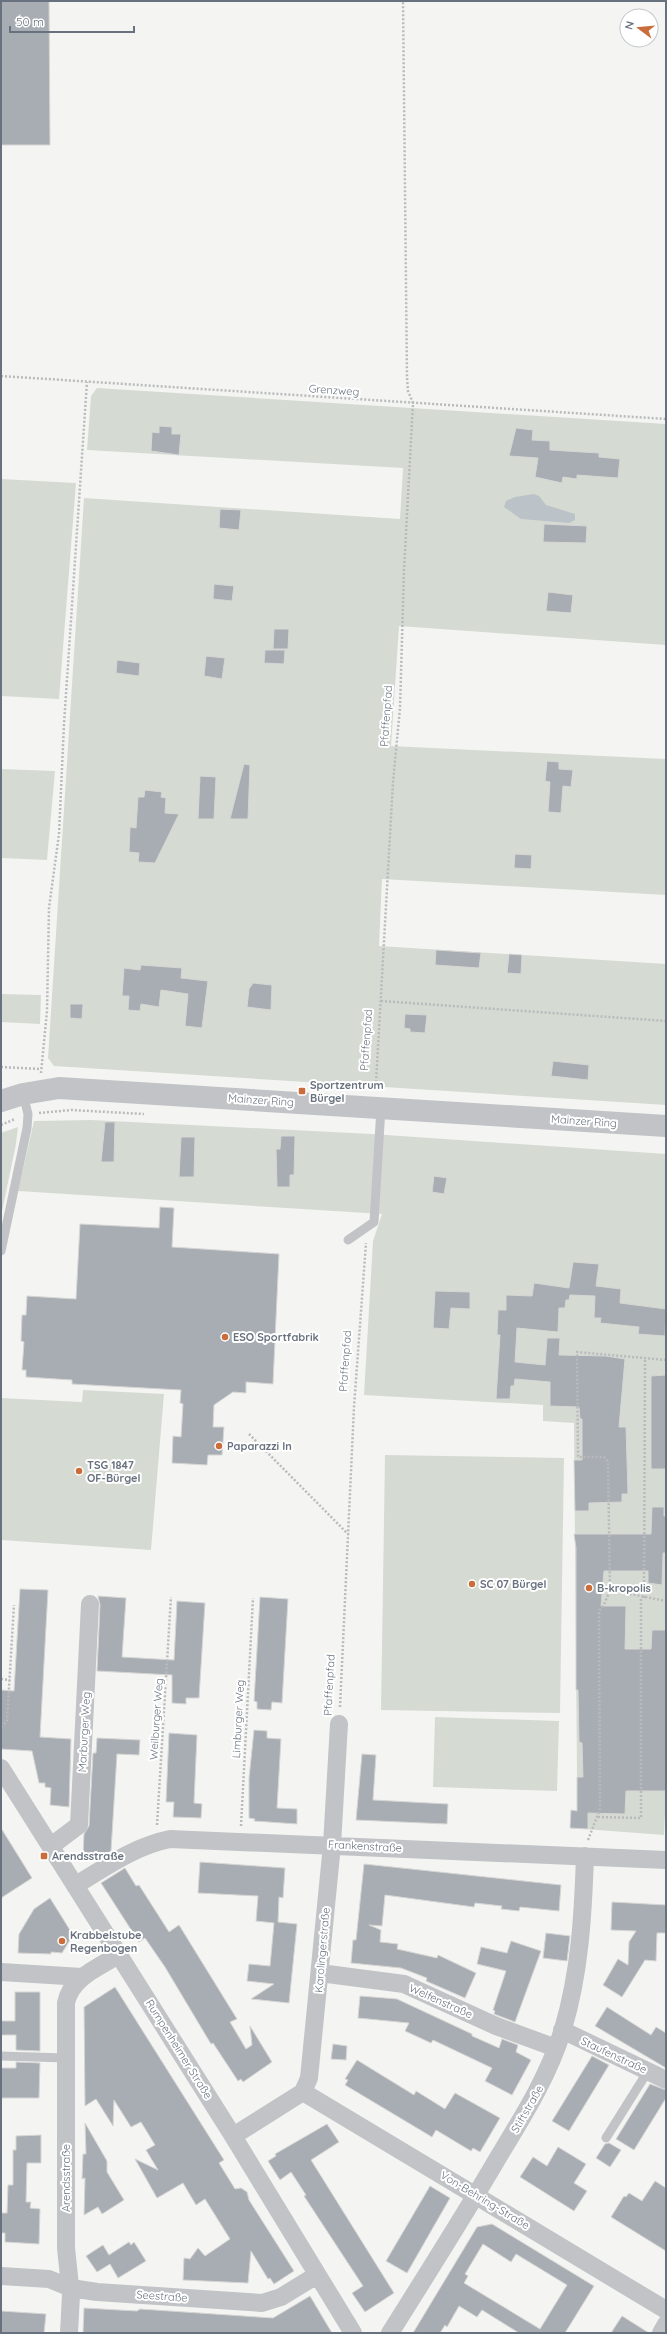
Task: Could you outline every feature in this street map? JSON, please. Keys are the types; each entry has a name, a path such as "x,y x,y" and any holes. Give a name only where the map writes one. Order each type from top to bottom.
{"street":[{"name":"Mainzer Ring","path":"1,1101 23,1094 43,1079 82,1088 666,1126"},
{"name":"Marburger Weg","path":"51,1846 79,1825 90,1604"},
{"name":"Karolingerstraße","path":"303,2092 311,2068 332,1845 339,1724"},
{"name":"Rumpenheimer Straße","path":"1,1768 120,1954 353,2333"},
{"name":"Frankenstraße","path":"76,1884 128,1853 156,1842 170,1839 666,1860"},
{"name":"Stiftstraße","path":"390,2333 476,2195 536,2092 556,2048 562,2030 578,1958 585,1856"},
{"name":"Arendsstraße","path":"69,2333 71,2288 66,2248 67,1997 72,1986 82,1977 120,1954"},
{"path":"1,1972 82,1977"},
{"name":"Welfenstraße","path":"320,1973 404,1984 496,2026 556,2048"},
{"name":"Staufenstraße","path":"562,2030 666,2080"},
{"path":"233,2136 303,2092"},
{"name":"Von-Behring-Straße","path":"303,2092 666,2310"},
{"name":"Seestraße","path":"1,2276 49,2280 71,2288 97,2292 262,2303 281,2297 317,2274"},
{"path":"660,2333 666,2324"}],"lane":[{"path":"1,1251 27,1128 28,1114 23,1094"},
{"path":"348,1240 374,1222 381,1108"},
{"path":"1,2056 66,2058"},
{"path":"606,2138 648,2071"}],"path":[{"name":"Pfaffenpfad","path":"381,1108 376,1083 393,782 400,708 404,570 413,403 408,391 407,378 403,1"},
{"name":"Grenzweg","path":"1,376 666,419"},
{"path":"1,1067 43,1079 47,1011 49,908 59,834 64,724 87,382"},
{"path":"381,1001 666,1021"},
{"name":"Pfaffenpfad","path":"339,1724 354,1407 365,1245 374,1222"},
{"path":"585,1856 590,1832 598,1817 600,1809 599,1611 604,1605 610,1590 608,1462 604,1457 578,1457 577,1352 666,1360"},
{"path":"644,1598 645,1359"},
{"path":"249,1434 348,1534"},
{"path":"610,1590 640,1598 666,1601"},
{"name":"Weilburger Weg","path":"156,1842 171,1597"},
{"name":"Limburger Weg","path":"240,1841 252,1598"},
{"path":"598,1817 641,1818 640,1598"},
{"path":"1,1727 7,1721 14,1605"},
{"path":"1,1679 10,1680"}],"shaded area":[{"path":"97,388 666,424 666,645 399,626 391,746 666,759 666,895 382,879 379,946 666,964 666,1105 54,1066 48,1058 84,498 400,519 403,468 87,450 91,396"},
{"path":"1,479 76,483 59,699 1,696"},
{"path":"534,494 539,496 546,505 575,514 575,520 569,523 521,519 504,507 506,501 515,497"},
{"path":"1,769 55,771 47,860 1,858"},
{"path":"1,994 41,995 40,1024 1,1022"},
{"path":"91,1120 372,1134 666,1154 666,1793 664,1835 570,1828 571,1810 577,1810 574,1423 543,1421 543,1405 364,1395 373,1241 382,1214 18,1191 34,1121"},
{"path":"18,1127 16,1144 1,1216 1,1133"},
{"name":"TSG 1847 OF-Bürgel","path":"83,1390 164,1394 151,1550 1,1540 1,1398 82,1402"},
{"name":"SC 07 Bürgel","path":"385,1455 564,1458 560,1713 381,1710"},
{"path":"435,1717 559,1721 557,1791 433,1787"}],"building":[{"path":"1,1 49,1 50,145 1,145"},
{"path":"159,426 172,427 172,434 181,434 179,455 151,451 152,432 159,433"},
{"path":"516,428 533,430 532,440 550,441 550,450 599,453 599,457 620,459 618,478 577,475 577,479 563,477 562,483 535,477 538,458 509,456"},
{"path":"220,509 241,510 239,530 219,528"},
{"path":"544,524 587,526 586,543 543,542"},
{"path":"214,584 234,586 232,601 213,599"},
{"path":"548,592 573,595 571,613 546,611"},
{"path":"274,629 289,629 288,649 273,649"},
{"path":"265,650 285,650 284,664 264,663"},
{"path":"206,656 225,658 222,679 204,676"},
{"path":"117,660 140,663 139,676 116,673"},
{"path":"547,761 559,762 559,769 573,770 571,787 563,786 561,813 548,812 550,782 545,781"},
{"path":"244,764 250,765 248,819 230,819"},
{"path":"200,776 216,777 214,819 198,819"},
{"path":"145,790 162,792 161,797 166,798 165,813 179,814 155,863 138,862 139,853 129,852 130,827 136,828 138,797 144,797"},
{"path":"515,854 532,855 531,869 514,868"},
{"path":"436,950 481,953 479,968 435,965"},
{"path":"509,954 522,955 521,974 507,973"},
{"path":"141,965 182,968 181,978 208,981 202,1028 185,1026 188,994 161,990 159,1007 141,1004 140,1011 128,1010 129,996 122,996 124,968 140,970"},
{"path":"253,983 272,985 271,1010 247,1007 249,989"},
{"path":"70,1004 83,1004 82,1019 70,1018"},
{"path":"405,1014 427,1015 425,1033 410,1032 410,1029 404,1028"},
{"path":"553,1061 589,1065 588,1080 551,1076"},
{"path":"105,1122 115,1122 114,1162 101,1162"},
{"path":"281,1136 295,1136 294,1175 290,1175 290,1187 277,1187 276,1149 280,1149"},
{"path":"181,1137 195,1137 194,1177 179,1177"},
{"path":"434,1176 447,1178 444,1194 432,1192"},
{"path":"160,1207 174,1208 172,1247 279,1254 273,1384 246,1382 246,1393 233,1392 214,1405 213,1427 224,1427 222,1455 208,1455 207,1465 172,1463 173,1436 181,1437 183,1404 180,1403 181,1390 72,1384 72,1380 26,1377 26,1370 22,1370 24,1342 21,1341 22,1315 26,1315 27,1296 76,1299 80,1224 159,1228"},
{"path":"573,1262 599,1264 596,1286 621,1289 620,1303 666,1309 665,1336 638,1334 639,1327 600,1323 601,1318 594,1318 595,1296 570,1295 569,1300 566,1300 565,1308 559,1308 558,1332 517,1328 515,1362 545,1365 547,1338 560,1338 559,1355 606,1356 625,1359 619,1427 626,1427 628,1494 622,1494 622,1502 589,1503 589,1511 575,1511 574,1460 582,1460 582,1419 580,1419 579,1407 550,1406 550,1382 515,1379 514,1386 511,1386 510,1399 496,1399 500,1335 497,1335 498,1310 506,1310 506,1295 532,1296 534,1283 569,1288"},
{"path":"435,1291 470,1292 470,1309 451,1308 449,1329 433,1328"},
{"path":"666,1375 666,1469 651,1469 651,1376"},
{"path":"652,1507 664,1507 664,1516 666,1516 666,1553 663,1553 662,1585 648,1583 648,1571 604,1571 601,1606 626,1606 625,1649 651,1649 652,1630 666,1630 666,1791 626,1791 625,1814 588,1813 588,1829 570,1828 571,1810 577,1811 577,1777 583,1777 582,1743 579,1742 578,1690 576,1690 576,1548 574,1534 651,1534"},
{"path":"20,1589 48,1590 40,1737 71,1739 69,1807 50,1805 51,1788 45,1787 45,1783 39,1783 32,1751 1,1749 1,1690 14,1691"},
{"path":"98,1596 126,1598 122,1657 174,1660 177,1601 205,1603 199,1698 186,1698 186,1704 172,1703 172,1675 97,1671 100,1605"},
{"path":"260,1597 288,1599 282,1703 272,1702 271,1710 257,1709 257,1702 254,1701"},
{"path":"254,1730 267,1731 267,1738 281,1739 277,1808 297,1809 297,1824 254,1821 255,1819 249,1818 249,1778"},
{"path":"169,1733 197,1735 194,1803 202,1804 201,1818 173,1817 174,1802 166,1802"},
{"path":"97,1738 140,1740 139,1755 117,1754 111,1851 104,1856 83,1855 84,1834 89,1826 93,1753 96,1753"},
{"path":"362,1754 376,1755 373,1800 448,1804 447,1824 356,1820"},
{"path":"1,1828 32,1878 1,1898"},
{"path":"200,1862 285,1868 283,1898 279,1897 278,1922 297,1924 289,2003 251,1999 274,1984 247,1981 249,1964 270,1966 274,1923 256,1921 258,1896 198,1893"},
{"path":"364,1864 561,1885 559,1911 520,1907 519,1911 501,1909 502,1906 475,1903 474,1907 385,1895 382,1926 369,1925 381,1930 380,1942 398,1944 397,1949 437,1958 438,1955 476,1973 465,1998 426,1981 427,1978 401,1968 351,1963 353,1940 356,1940"},
{"path":"125,1868 136,1886 139,1885 169,1932 179,1925 237,2019 230,2022 246,2049 252,2045 250,2026 272,2062 243,2082 241,2079 238,2081 213,2043 211,2044 165,1967 145,1938 139,1942 101,1883"},
{"path":"50,1898 73,1935 62,1953 18,1953 19,1934 34,1909"},
{"path":"612,1902 666,1905 666,1933 657,1933 656,1961 645,1960 622,1997 603,1985 618,1959 628,1965 629,1942 636,1931 611,1930"},
{"path":"546,1933 570,1936 567,1961 543,1958"},
{"path":"511,1941 541,1951 515,2022 494,2014 495,2011 493,2010 506,1971 477,1964 481,1947 507,1953"},
{"path":"115,1987 224,2160 219,2163 235,2189 241,2188 247,2192 249,2200 294,2271 274,2284 270,2278 268,2279 251,2251 248,2283 183,2280 184,2258 190,2259 198,2248 205,2256 230,2239 205,2199 196,2205 183,2183 157,2198 135,2159 158,2170 146,2150 155,2145 141,2122 131,2127 114,2100 113,2126 96,2099 85,2106 84,2007"},
{"path":"15,1992 40,1992 40,2051 16,2050 16,2035 1,2035 1,2021 15,2021"},
{"path":"360,1996 397,1999 499,2048 502,2039 518,2045 516,2052 531,2060 512,2095 485,2081 492,2068 433,2040 431,2043 405,2031 409,2023 358,2018"},
{"path":"607,2007 651,2035 656,2027 666,2033 666,2068 595,2026"},
{"path":"333,2044 347,2046 346,2060 331,2059"},
{"path":"592,2056 609,2065 569,2131 552,2121"},
{"path":"357,2060 414,2095 416,2091 445,2109 455,2093 500,2118 480,2152 473,2148 471,2151 436,2130 432,2137 345,2085 348,2080 345,2079"},
{"path":"16,2062 40,2063 39,2098 1,2098 1,2068 16,2068"},
{"path":"650,2084 666,2090 666,2098 634,2150 616,2139"},
{"path":"85,2123 107,2161 107,2172 124,2200 102,2214 98,2207 84,2215 85,2178 82,2179 83,2154 86,2154"},
{"path":"327,2124 339,2142 311,2160 394,2293 365,2312 352,2293 363,2286 304,2196 306,2195 291,2172 280,2180 268,2161 276,2156 275,2154"},
{"path":"41,2135 41,2163 27,2163 26,2202 31,2202 30,2208 40,2209 39,2244 5,2242 5,2233 1,2233 1,2213 7,2213 8,2185 13,2185 13,2150 16,2150 16,2136"},
{"path":"609,2143 621,2150 610,2167 596,2158 605,2144"},
{"path":"558,2147 586,2164 574,2183 587,2191 574,2211 520,2177 533,2157 547,2166"},
{"path":"655,2181 666,2188 666,2251 611,2217 624,2196 626,2197 629,2193 642,2201"},
{"path":"430,2186 450,2198 407,2273 386,2261"},
{"path":"492,2224 594,2286 565,2333 519,2333 482,2310 477,2317 459,2306 447,2327 445,2325 440,2333 413,2333 477,2227","holes":["483,2244 511,2262 516,2254 567,2285 540,2329 464,2283 468,2276 465,2274"]},
{"path":"129,2242 131,2245 134,2242 146,2261 118,2278 110,2264 97,2272 86,2256 103,2245 109,2255"},
{"path":"310,2296 332,2333 83,2333 84,2308 137,2311 140,2309 273,2318"},
{"path":"1,2311 46,2314 44,2333 1,2333"},
{"path":"622,2316 649,2333 611,2333"}],"place":[{"name":"Sportzentrum Bürgel","path":"302,1091"},
{"name":"ESO Sportfabrik","path":"225,1337"},
{"name":"Paparazzi In","path":"219,1446"},
{"name":"TSG 1847 OF-Bürgel","path":"79,1471"},
{"name":"SC 07 Bürgel","path":"472,1584"},
{"name":"B-kropolis","path":"589,1588"},
{"name":"Arendsstraße","path":"44,1856"},
{"name":"Krabbelstube Regenbogen","path":"62,1941"}]}
